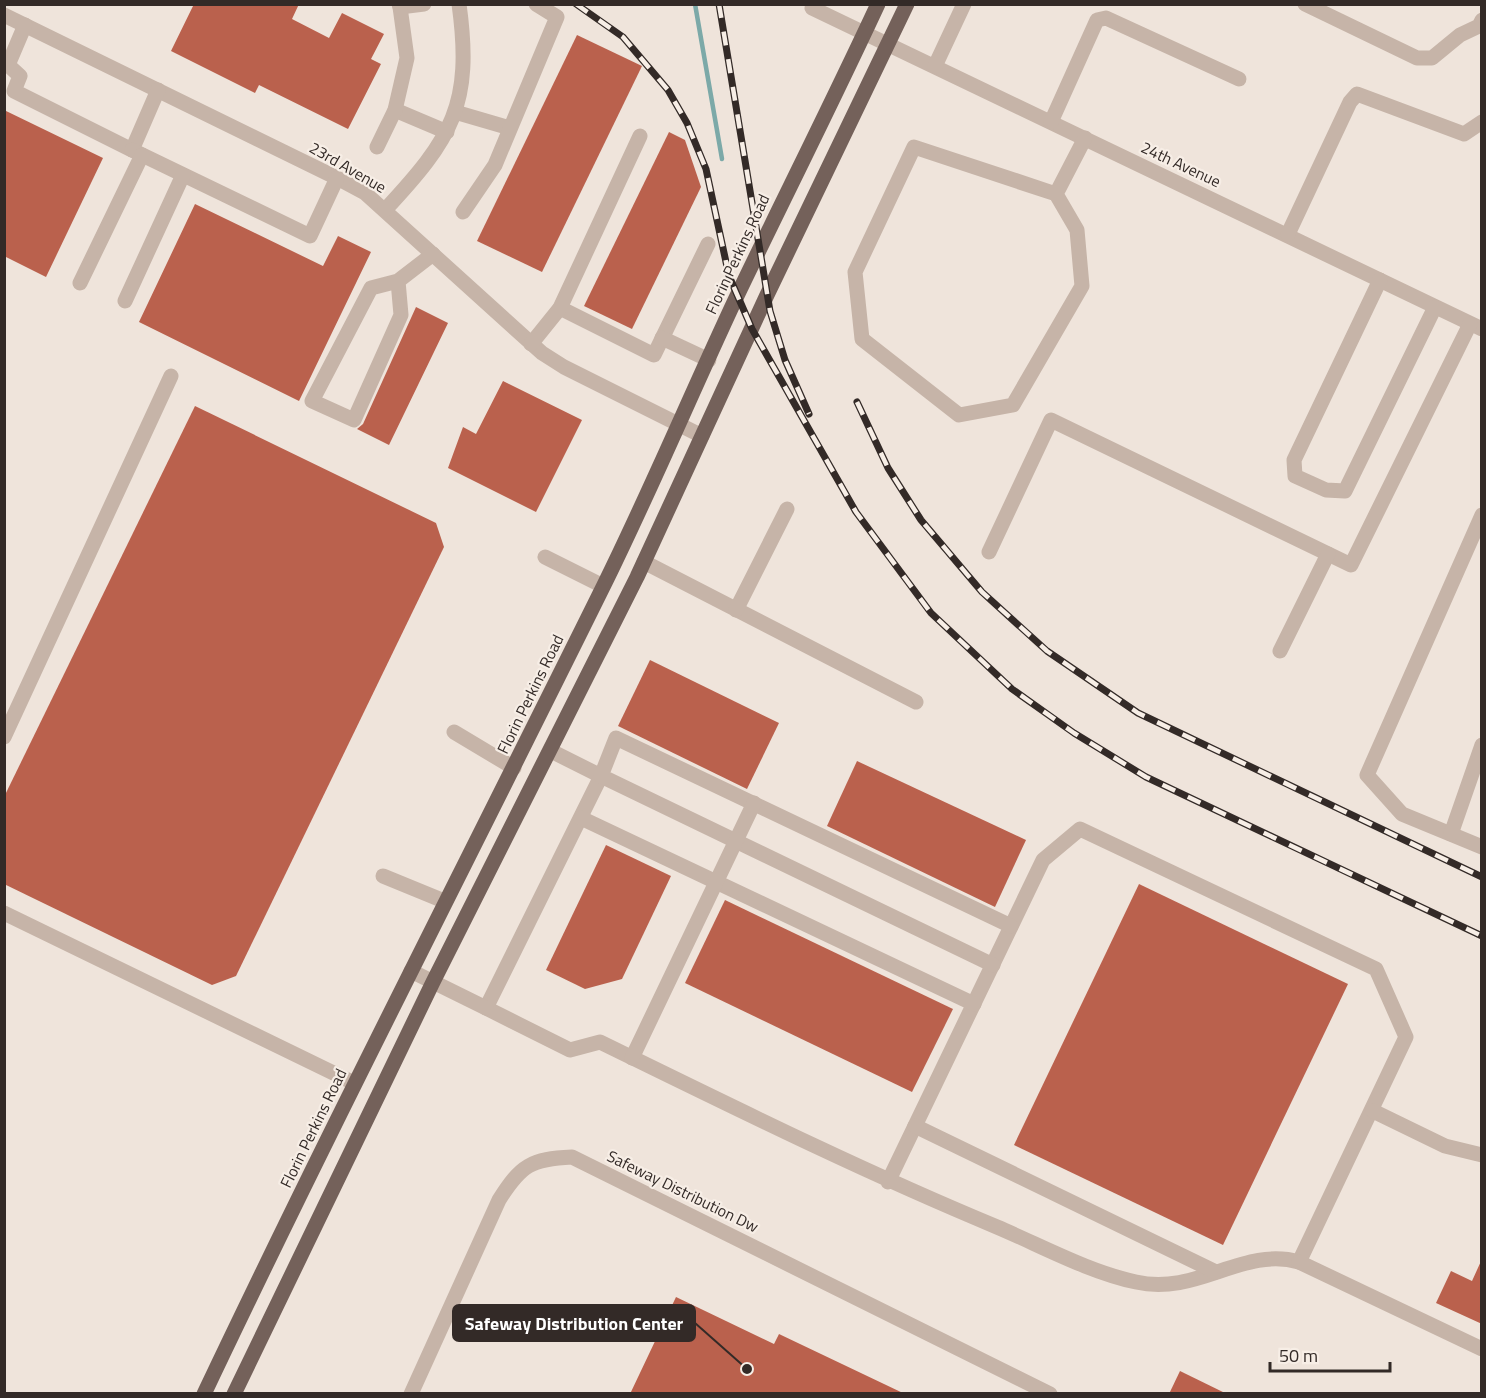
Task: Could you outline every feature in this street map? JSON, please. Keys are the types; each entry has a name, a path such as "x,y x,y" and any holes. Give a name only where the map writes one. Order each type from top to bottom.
{"main road":[{"name":"Florin Perkins Road","path":"204,1394 354,1083 444,901 514,768 603,586 680,425 785,194 878,4"},
{"path":"234,1394 433,982 644,562 907,4"}],"street":[{"path":"5,15 10,4"},
{"path":"377,147 395,110 407,58 400,6 424,4"},
{"path":"385,210 425,167 447,132 455,112 464,69 459,4"},
{"path":"463,212 495,165 557,17 536,4"},
{"name":"24th Avenue","path":"814,4 812,8 1476,326"},
{"path":"935,66 964,4"},
{"path":"1305,4 1417,58 1432,58 1460,35 1479,26 1482,20"},
{"name":"23rd Avenue","path":"5,15 337,178 385,210 531,344 564,367 702,436"},
{"path":"1051,122 1097,20 1106,18 1239,80"},
{"path":"25,25 6,65 20,76 14,91 183,175 310,236 337,178"},
{"path":"80,283 137,152 158,90"},
{"path":"1288,234 1350,102 1357,94 1464,134 1482,122"},
{"path":"395,110 447,132"},
{"path":"455,112 510,128"},
{"path":"531,344 560,308 640,136"},
{"path":"1056,194 1085,138"},
{"path":"915,147 1056,194 1077,230 1082,286 1013,405 959,415 862,339 855,272 915,147"},
{"path":"124,301 183,175"},
{"path":"560,308 654,355 708,244"},
{"path":"398,281 401,315 354,420 312,401 371,288 398,281 433,254"},
{"path":"1380,280 1294,460 1295,476 1326,490 1345,490 1435,307"},
{"path":"989,552 1052,420 1351,565 1476,326"},
{"path":"662,338 709,360"},
{"path":"4,737 171,376"},
{"path":"736,609 787,509"},
{"path":"1482,515 1367,775 1402,814 1482,847"},
{"path":"1280,651 1328,554"},
{"path":"545,557 603,586"},
{"path":"644,562 916,702"},
{"path":"454,732 514,768"},
{"path":"486,1008 601,777 616,738 1011,926"},
{"path":"1451,834 1482,745"},
{"path":"551,751 993,965"},
{"path":"632,1058 754,803"},
{"path":"581,818 974,1004"},
{"path":"888,1182 1043,860 1080,829 1376,969 1406,1037 1373,1111 1299,1262"},
{"path":"383,876 444,901"},
{"path":"4,913 354,1083"},
{"path":"411,971 570,1050 600,1042 888,1182 1117,1277 1160,1285 1180,1284 1272,1257 1299,1262 1482,1349"},
{"path":"1373,1111 1445,1146 1482,1155"},
{"path":"915,1126 1216,1272"},
{"name":"Safeway Distribution Dw","path":"411,1394 499,1200 515,1174 542,1159 572,1157 1050,1394"}],"building":[{"path":"194,4 299,4 292,19 329,38 342,13 384,34 371,59 381,64 348,129 259,85 255,93 171,51"},
{"path":"577,35 642,66 542,272 477,241"},
{"path":"4,110 103,158 46,277 4,256"},
{"path":"669,132 685,140 701,187 632,329 584,306"},
{"path":"195,204 323,266 338,236 371,252 299,401 139,322"},
{"path":"416,307 448,323 389,445 357,429 363,424"},
{"path":"503,381 582,420 536,512 448,468 463,427 476,434"},
{"path":"195,406 436,523 444,547 236,976 212,985 4,884 4,797"},
{"path":"650,660 779,723 747,789 618,726"},
{"path":"857,761 1026,840 995,907 827,826"},
{"path":"606,845 671,876 622,979 585,989 546,970"},
{"path":"1139,884 1348,984 1223,1245 1014,1145"},
{"path":"725,900 953,1009 912,1092 685,983"},
{"path":"1482,1259 1482,1324 1436,1303 1451,1271 1472,1281"},
{"path":"676,1297 774,1344 779,1334 905,1394 630,1394"},
{"path":"1180,1371 1227,1394 1169,1394"}],"waterway":[{"path":"695,4 722,159"}],"railway":[{"path":"576,4 623,37 668,90 687,123 706,169 729,276 752,329 856,512 931,613 1012,689 1074,733 1146,777 1482,936"},
{"path":"719,4 770,311 785,360 809,414"},
{"path":"857,402 888,468 921,520 982,592 1047,651 1138,713 1482,877"}],"place":[{"name":"Safeway Distribution Center","path":"747,1369"}]}
